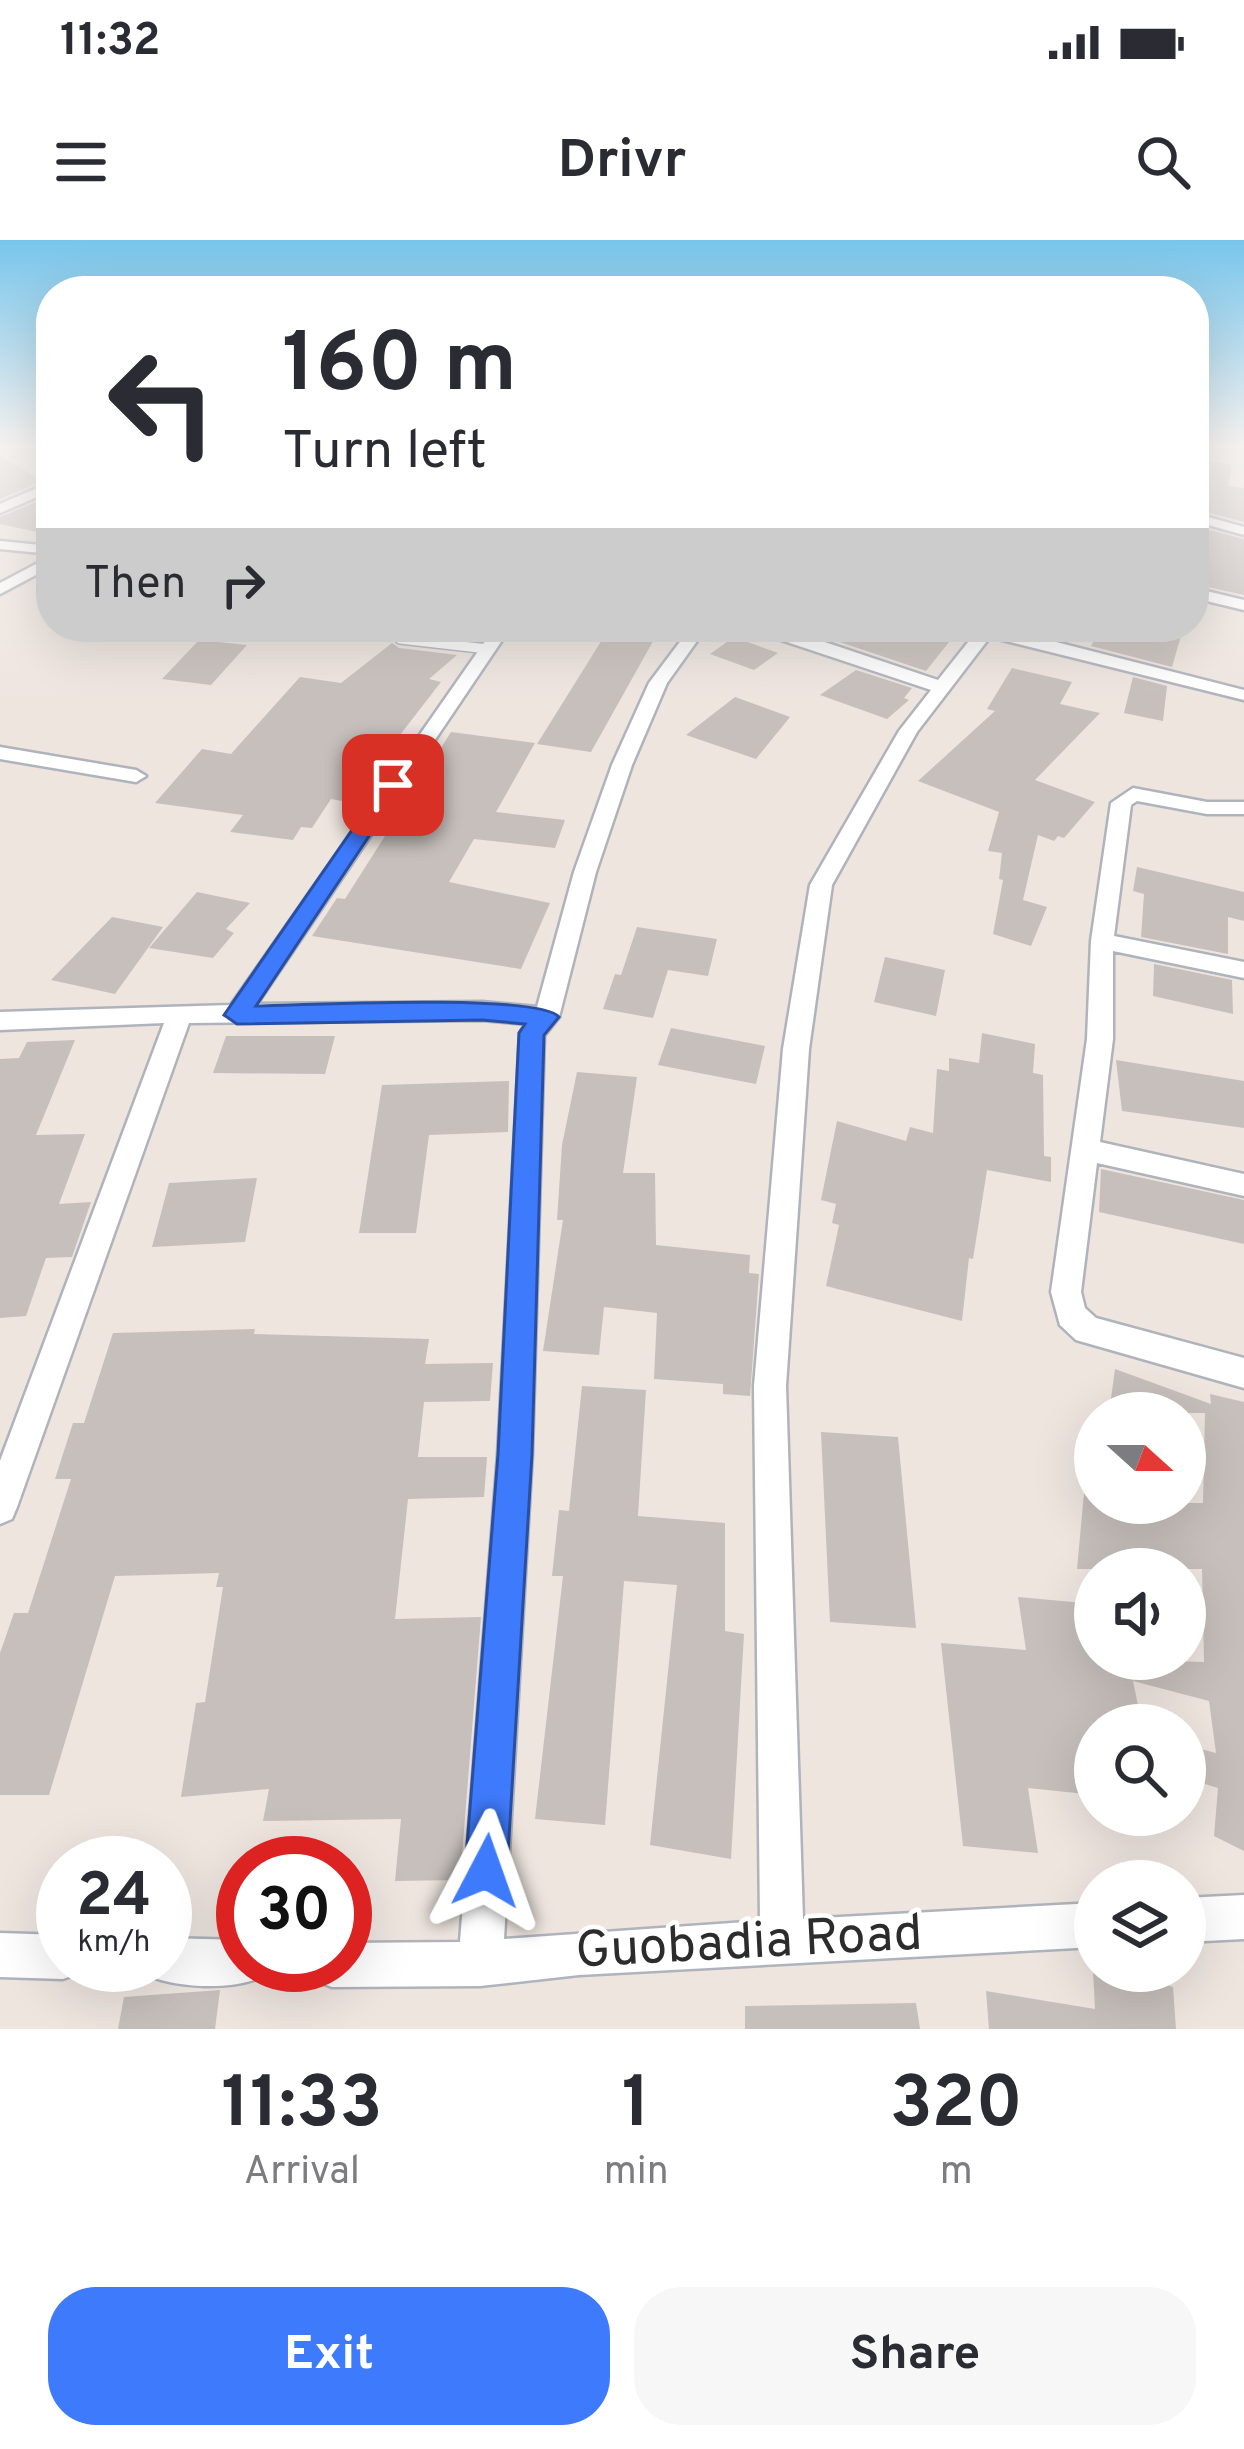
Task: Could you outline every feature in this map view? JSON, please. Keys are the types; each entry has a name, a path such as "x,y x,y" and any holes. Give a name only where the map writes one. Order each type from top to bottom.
{"street":[{"path":"0,544 36,548"},
{"path":"0,589 36,569"},
{"path":"1209,597 1244,605"},
{"path":"237,1015 493,642"},
{"path":"480,1964 515,1454 532,1033 547,1017 585,872 622,765 658,682 688,642"},
{"path":"807,642 944,688"},
{"path":"782,1942 770,1386 796,1049 821,885 908,731 978,642"},
{"path":"1039,642 1244,694"},
{"path":"0,753 136,776"},
{"path":"1244,808 1207,808 1142,794 1124,796 1102,941 1100,1039 1066,1292 1071,1315 1087,1330 1244,1373"},
{"path":"1102,941 1244,970"},
{"path":"0,1022 180,1014 482,1011 547,1017"},
{"path":"0,1507 180,1014"},
{"path":"1084,1149 1244,1184"},
{"path":"1206,1919 1244,1917"},
{"name":"Guobadia Road","path":"372,1965 480,1964 579,1953 1074,1926"},
{"path":"0,1954 36,1956"}],"lane":[{"path":"426,642 488,649"}],"building":[{"path":"1209,531 1244,539 1244,595 1209,587"},
{"path":"197,642 247,645 211,685 162,679"},
{"path":"601,642 653,642 591,752 537,744"},
{"path":"727,642 748,642 778,653 754,670 710,654"},
{"path":"840,642 949,642 926,671"},
{"path":"1093,642 1179,642 1172,667 1091,646"},
{"path":"392,643 399,648 457,655 429,679 441,682 348,802 331,799 312,828 301,827 293,840 230,832 243,815 155,803 202,749 231,754 300,677 341,683"},
{"path":"1012,668 1072,682 1060,704 1100,713 1035,780 1095,802 1064,838 1058,836 1054,841 1038,835 1023,900 1047,907 1031,946 993,934 1003,880 999,879 1002,853 988,851 999,812 918,781 995,711 987,709"},
{"path":"856,670 912,688 904,698 909,700 887,719 820,695"},
{"path":"1133,677 1167,686 1163,721 1124,713"},
{"path":"735,697 790,717 756,759 686,735"},
{"path":"451,732 535,743 496,812 565,820 555,848 474,839 449,882 550,903 521,969 312,936 337,898 345,899"},
{"path":"1137,867 1244,892 1244,921 1228,917 1228,954 1141,937 1144,894 1133,891"},
{"path":"197,892 250,903 226,929 234,933 213,958 149,948"},
{"path":"112,917 163,927 115,994 51,980"},
{"path":"637,927 717,939 708,976 668,970 653,1018 603,1009 615,974 621,975"},
{"path":"885,957 945,970 936,1016 874,1002"},
{"path":"1154,964 1232,980 1233,1014 1153,996"},
{"path":"671,1028 765,1046 756,1084 658,1065"},
{"path":"982,1033 1035,1044 1033,1073 1043,1075 1044,1156 1051,1157 1051,1182 987,1170 962,1321 826,1286 839,1225 832,1223 836,1204 821,1200 837,1121 906,1141 910,1127 933,1133 937,1069 949,1071 949,1058 979,1063"},
{"path":"226,1036 335,1036 325,1074 213,1073"},
{"path":"75,1040 36,1135 85,1134 59,1204 91,1202 72,1257 46,1258 26,1316 0,1318 0,1059 19,1058 27,1042"},
{"path":"1116,1060 1244,1081 1244,1128 1122,1111"},
{"path":"577,1072 637,1077 623,1173 655,1173 656,1245 750,1255 749,1273 759,1274 750,1396 723,1394 723,1384 654,1379 657,1313 604,1307 599,1355 543,1351 563,1220 557,1220 562,1145"},
{"path":"509,1081 508,1132 429,1135 416,1233 359,1233 382,1085"},
{"path":"1101,1169 1244,1200 1244,1244 1099,1212"},
{"path":"257,1178 245,1242 152,1247 169,1183"},
{"path":"255,1329 254,1334 429,1339 425,1364 493,1363 490,1401 424,1402 418,1457 487,1457 484,1497 408,1499 395,1619 481,1617 460,1880 395,1881 401,1819 263,1821 269,1789 181,1797 196,1703 205,1702 223,1587 216,1587 219,1573 115,1576 49,1795 0,1795 0,1653 14,1613 28,1613 71,1479 55,1479 73,1423 84,1423 113,1333"},
{"path":"1115,1369 1178,1392 1112,1392"},
{"path":"582,1386 646,1390 638,1516 725,1523 725,1631 744,1634 731,1859 650,1845 677,1585 624,1581 605,1825 535,1819 563,1576 552,1576 559,1510 569,1511"},
{"path":"1210,1394 1244,1402 1244,1851 1214,1836 1218,1788 1206,1784 1206,1750 1216,1753 1209,1701 1133,1681 1138,1704 1074,1704 1074,1793 1028,1788 1038,1853 963,1846 941,1643 1026,1650 1018,1597 1074,1602 1074,1680 1206,1680 1206,1548 1079,1548 1081,1524 1206,1524 1206,1402 1211,1404"},
{"path":"821,1432 898,1437 916,1628 830,1622"},
{"path":"216,1990 220,1992 215,2029 118,2029 124,1997"},
{"path":"986,1991 1095,2009 1094,1992 1173,1992 1176,2029 989,2029"},
{"path":"916,2003 920,2029 745,2029 745,2006"}],"route":[{"path":"393,785 237,1015 482,1011 547,1017 532,1033 515,1454 486,1871"}]}
